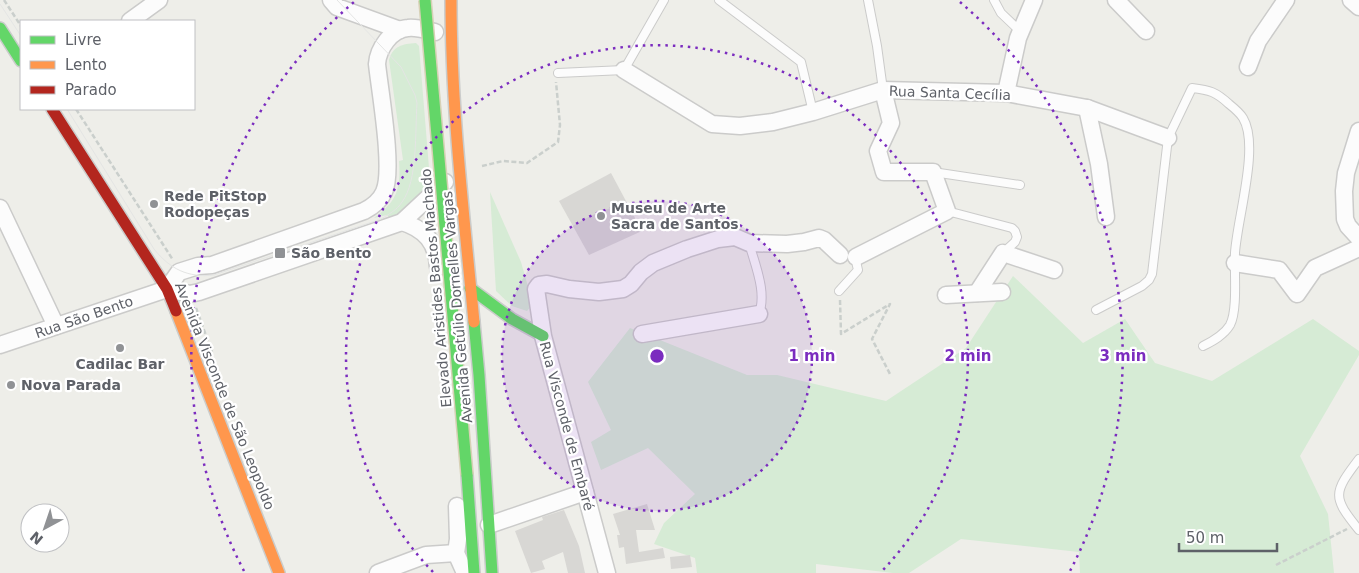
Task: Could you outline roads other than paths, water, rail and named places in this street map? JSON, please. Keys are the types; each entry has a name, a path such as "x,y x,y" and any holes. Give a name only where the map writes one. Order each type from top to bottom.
{"main road":[{"name":"Elevado Aristides Bastos Machado","path":"425,0 474,573"},
{"path":"442,0 451,36"},
{"path":"451,36 451,17 455,3"},
{"path":"0,28 20,59"},
{"name":"Avenida Getúlio Dornelles Vargas","path":"451,36 459,168 479,375 492,573"},
{"name":"Avenida Visconde de São Leopoldo","path":"53,110 167,289 279,573"},
{"path":"470,288 512,319 543,336"}],"street":[{"path":"131,20 160,0"},
{"path":"332,0 337,7 365,19 400,30"},
{"path":"1006,94 1021,32 1034,0"},
{"path":"1116,0 1146,31"},
{"path":"1248,67 1258,41 1286,0"},
{"path":"1351,0 1359,7"},
{"path":"167,289 179,272 198,266 212,265 364,212 373,206 386,187 388,170 377,64 378,56 386,42 400,30 410,27 451,36"},
{"name":"Rua Santa Cecília","path":"624,70 712,124 740,126 773,122 813,112 882,90 1006,94 1087,108 1168,138"},
{"path":"749,243 787,244 819,238 848,256 948,211 933,172 884,172 878,151 891,123 882,90"},
{"path":"1087,108 1099,164 1106,217"},
{"path":"1359,131 1346,173 1344,191 1345,219 1348,226 1359,238"},
{"name":"Rua São Bento","path":"0,346 167,289 190,294 199,292 402,222 459,168"},
{"path":"0,208 56,326"},
{"path":"402,222 412,225 423,232 436,249 458,522 456,553 464,573"},
{"name":"Rua Visconde de Embaré","path":"607,573 543,336 536,289 539,285 547,284 569,289 599,292 623,289 654,262 687,249 718,239 735,237 749,243"},
{"path":"1235,263 1280,270 1297,294 1315,268 1359,248"},
{"path":"977,294 1003,253 1054,270"},
{"path":"946,295 1002,292"},
{"path":"642,334 758,317"},
{"path":"490,525 585,492"},
{"path":"378,573 426,555 456,553"}],"lane":[{"path":"558,73 624,70 664,0"},
{"path":"719,0 801,62 813,112"},
{"path":"868,0 877,46 882,90"},
{"path":"994,0 1001,13 1021,32"},
{"path":"1096,310 1142,286 1149,280 1152,274 1168,138 1192,88 1210,90 1220,95 1242,117 1247,129 1249,147 1235,263 1234,315 1230,325 1222,334 1203,346"},
{"path":"933,172 1020,185"},
{"path":"948,211 1012,228 1017,237 1015,242 1003,253"},
{"path":"749,243 760,286 761,300 758,317"},
{"path":"839,291 858,270 848,256"},
{"path":"1357,528 1343,510 1339,500 1339,490 1344,479 1359,459"}],"tram line":[{"path":"68,110 154,249 166,262 180,271 196,275 214,275 381,219 400,205 411,181 415,155 417,103 401,67 337,0"},
{"path":"0,4 20,34"}],"place":[{"name":"Rede PitStop Rodopeças","path":"154,204"},
{"name":"Museu de Arte Sacra de Santos","path":"601,216"},
{"name":"São Bento","path":"280,253"},
{"name":"Cadilac Bar","path":"120,348"},
{"name":"Nova Parada","path":"11,385"}]}
